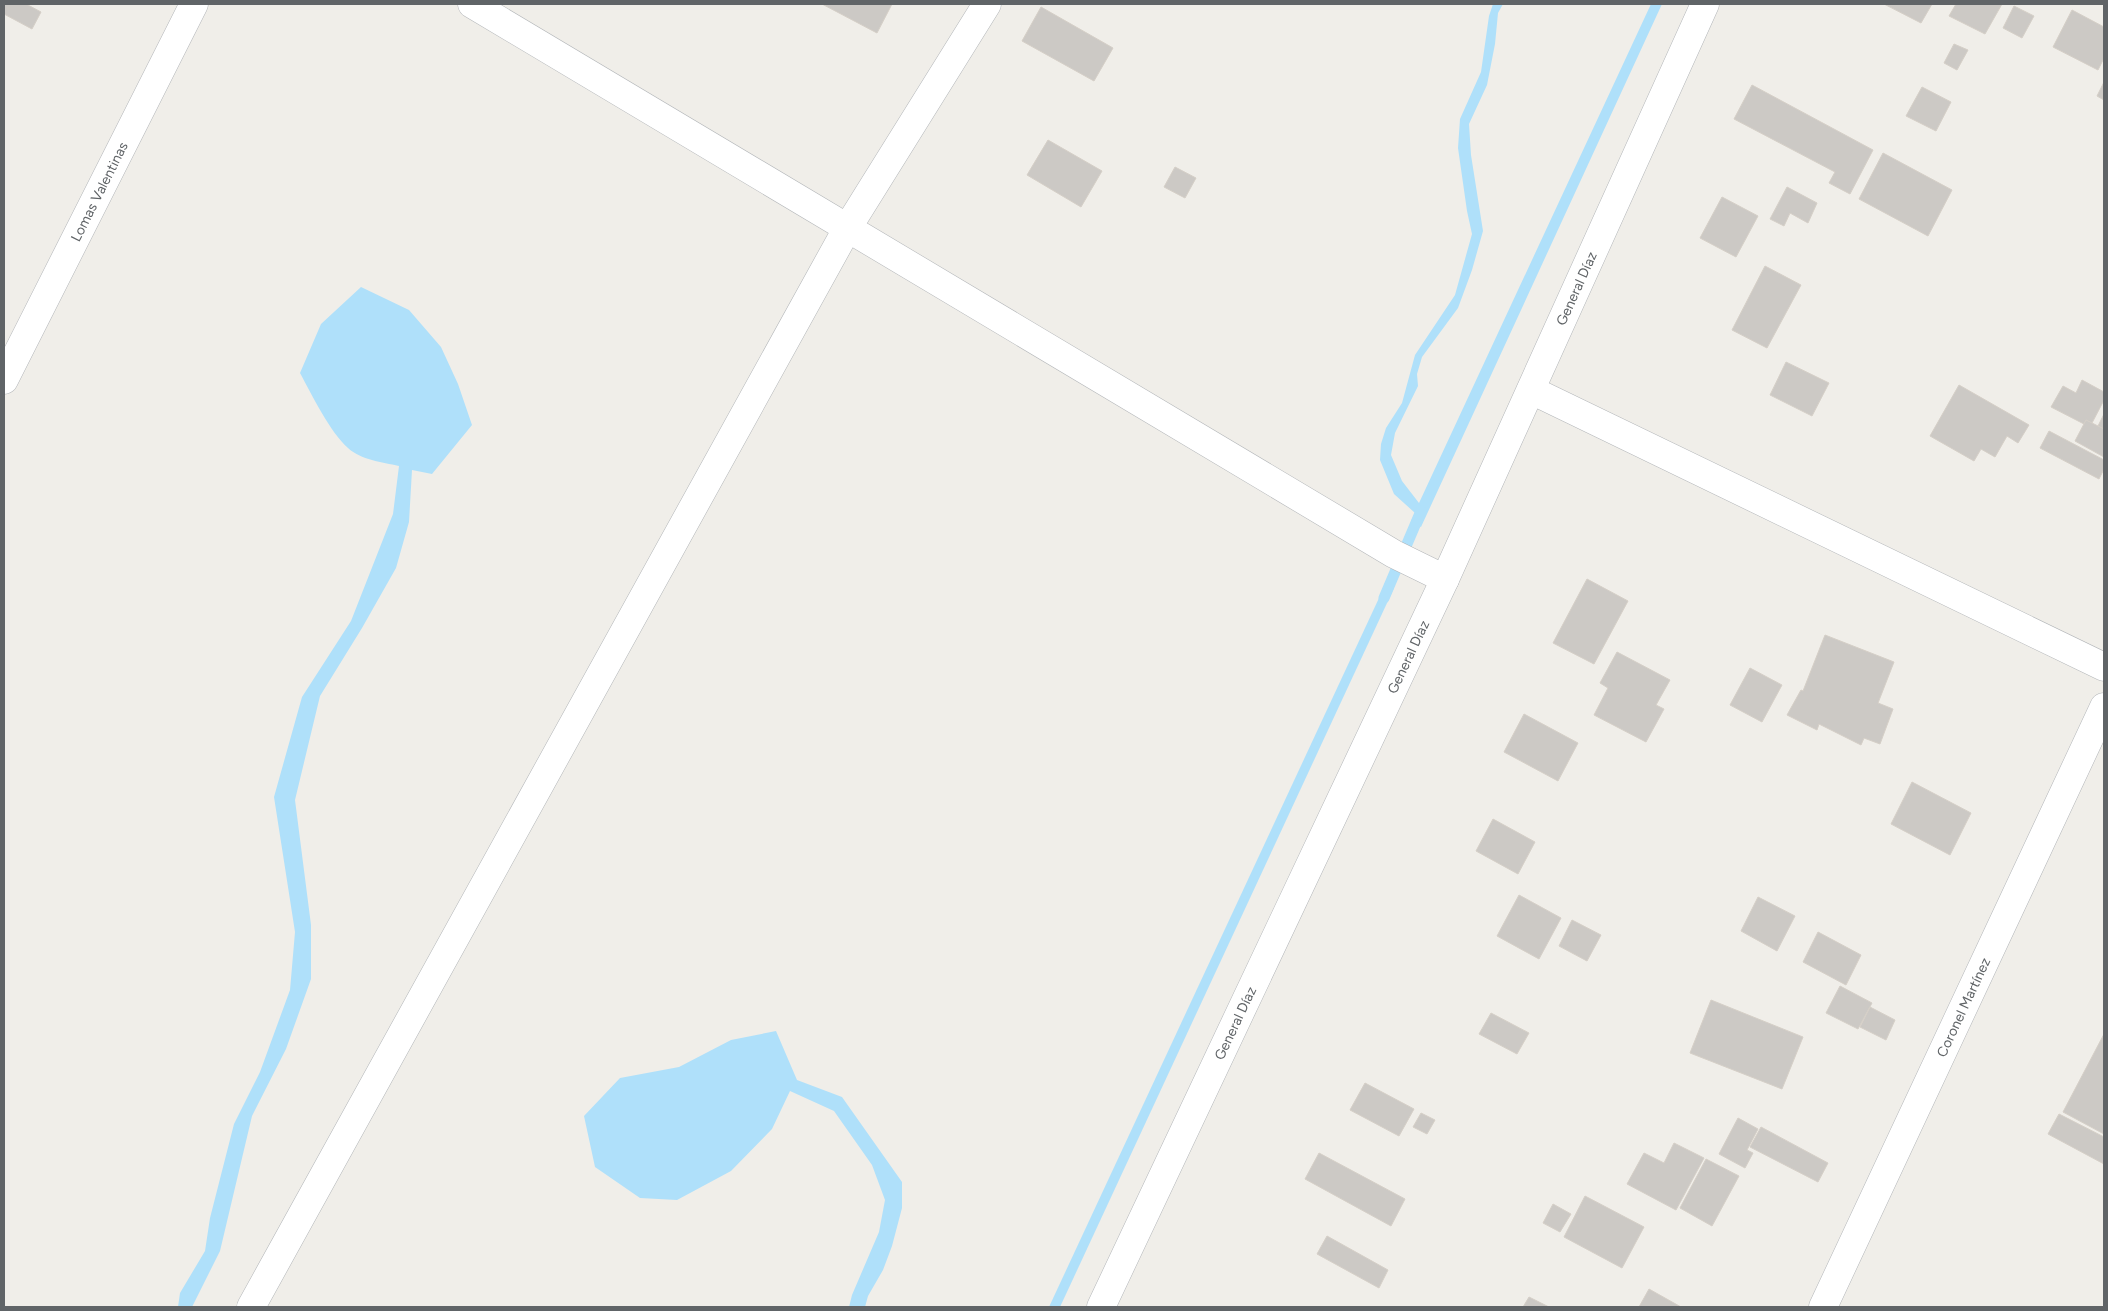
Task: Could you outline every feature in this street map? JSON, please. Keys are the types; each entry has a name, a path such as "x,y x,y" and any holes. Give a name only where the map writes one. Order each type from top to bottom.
{"street":[{"name":"Lomas Valentinas","path":"4,380 194,4"},
{"path":"472,4 1402,558 1444,579"},
{"path":"251,1307 848,227 987,4"},
{"name":"General Díaz","path":"1102,1307 1532,390 1705,4"},
{"path":"1532,390 2104,667"},
{"name":"Coronel Martínez","path":"1823,1307 2104,708"}],"water":[{"path":"1493,4 1503,4 1498,13 1495,44 1487,85 1469,124 1471,155 1483,231 1472,270 1458,308 1422,357 1417,374 1418,386 1395,433 1391,455 1402,481 1419,503 1651,4 1662,4 1421,527 1411,521 1415,513 1394,494 1380,460 1381,444 1386,428 1402,403 1415,355 1455,295 1472,234 1458,148 1460,119 1481,72 1489,16"},
{"path":"361,287 409,310 441,347 458,384 472,425 432,474 412,470 409,522 396,568 320,696 295,800 311,925 311,979 286,1049 252,1116 220,1251 192,1307 178,1307 180,1293 205,1251 210,1218 234,1124 260,1072 290,990 295,932 274,797 302,697 351,621 393,514 399,466 365,458 348,448 328,423 300,373 321,324"},
{"path":"1386,583 1394,588 1060,1307 1049,1307"},
{"path":"776,1031 797,1080 842,1097 902,1182 902,1208 892,1246 883,1270 868,1296 865,1307 849,1307 852,1295 879,1232 885,1200 872,1165 834,1111 790,1091 772,1129 731,1171 677,1200 640,1198 595,1167 584,1116 620,1078 679,1067 731,1040"}],"building":[{"path":"4,4 26,4 41,12 32,29 4,14"},
{"path":"822,4 892,4 877,33"},
{"path":"1884,4 1932,4 1921,23"},
{"path":"1956,4 2002,4 1985,34 1949,16"},
{"path":"2014,6 2034,16 2022,38 2003,28"},
{"path":"1041,7 1113,48 1094,81 1022,41"},
{"path":"2072,10 2104,27 2104,58 2098,70 2053,47"},
{"path":"1954,44 1968,50 1957,70 1944,63"},
{"path":"2104,82 2104,100 2097,96"},
{"path":"1752,85 1873,150 1850,194 1829,183 1835,172 1734,119"},
{"path":"1922,87 1951,102 1936,131 1906,116"},
{"path":"1048,140 1102,171 1081,207 1027,175"},
{"path":"1883,153 1952,190 1928,236 1859,199"},
{"path":"1175,167 1196,178 1185,198 1164,187"},
{"path":"1787,187 1817,203 1808,223 1790,213 1784,226 1770,219"},
{"path":"1722,197 1758,216 1736,257 1700,238"},
{"path":"1765,266 1801,285 1767,348 1732,330"},
{"path":"1786,362 1829,383 1812,416 1770,395"},
{"path":"2082,380 2104,392 2104,400 2092,423 2086,420 2084,424 2051,407 2063,386 2076,393"},
{"path":"1959,385 2029,425 2018,443 2007,436 1995,457 1981,449 1974,461 1930,436"},
{"path":"2104,414 2104,429 2098,426"},
{"path":"2086,420 2104,429 2104,457 2075,441"},
{"path":"2049,431 2104,460 2104,469 2099,479 2040,448"},
{"path":"1587,579 1628,601 1594,664 1553,643"},
{"path":"1825,635 1894,662 1878,703 1893,709 1880,744 1864,738 1861,745 1819,724 1817,730 1787,715 1801,690 1803,691"},
{"path":"1617,652 1670,680 1656,705 1664,709 1646,742 1594,715 1608,688 1600,683"},
{"path":"1750,668 1782,685 1762,722 1730,705"},
{"path":"1524,714 1578,743 1558,781 1504,752"},
{"path":"1912,782 1971,813 1950,855 1891,824"},
{"path":"1493,819 1535,842 1518,874 1476,851"},
{"path":"1519,895 1561,918 1539,959 1497,936"},
{"path":"1758,897 1795,916 1777,951 1741,931"},
{"path":"1572,920 1601,935 1587,961 1559,946"},
{"path":"1818,932 1861,955 1846,985 1803,962"},
{"path":"1840,986 1872,1003 1858,1029 1826,1013"},
{"path":"1711,1000 1803,1037 1782,1089 1690,1053"},
{"path":"1870,1007 1895,1020 1886,1040 1860,1027"},
{"path":"1491,1013 1529,1033 1517,1054 1479,1034"},
{"path":"2104,1034 2104,1134 2063,1112"},
{"path":"1365,1083 1414,1109 1399,1136 1350,1110"},
{"path":"1421,1113 1435,1120 1427,1134 1413,1127"},
{"path":"2059,1114 2104,1137 2104,1164 2048,1134"},
{"path":"1738,1118 1758,1129 1747,1150 1753,1153 1745,1168 1719,1154"},
{"path":"1761,1127 1828,1163 1818,1182 1750,1147"},
{"path":"1674,1143 1704,1158 1676,1210 1627,1184 1644,1153 1664,1163"},
{"path":"1319,1153 1405,1199 1391,1226 1305,1179"},
{"path":"1706,1159 1739,1176 1712,1226 1680,1208"},
{"path":"1585,1196 1644,1227 1622,1268 1564,1237"},
{"path":"1553,1204 1571,1214 1560,1232 1543,1223"},
{"path":"1327,1236 1388,1270 1379,1288 1317,1254"},
{"path":"1649,1289 1681,1307 1639,1307"},
{"path":"1529,1297 1549,1307 1523,1307"}],"waterway":[{"path":"1384,598 1421,511"}]}
